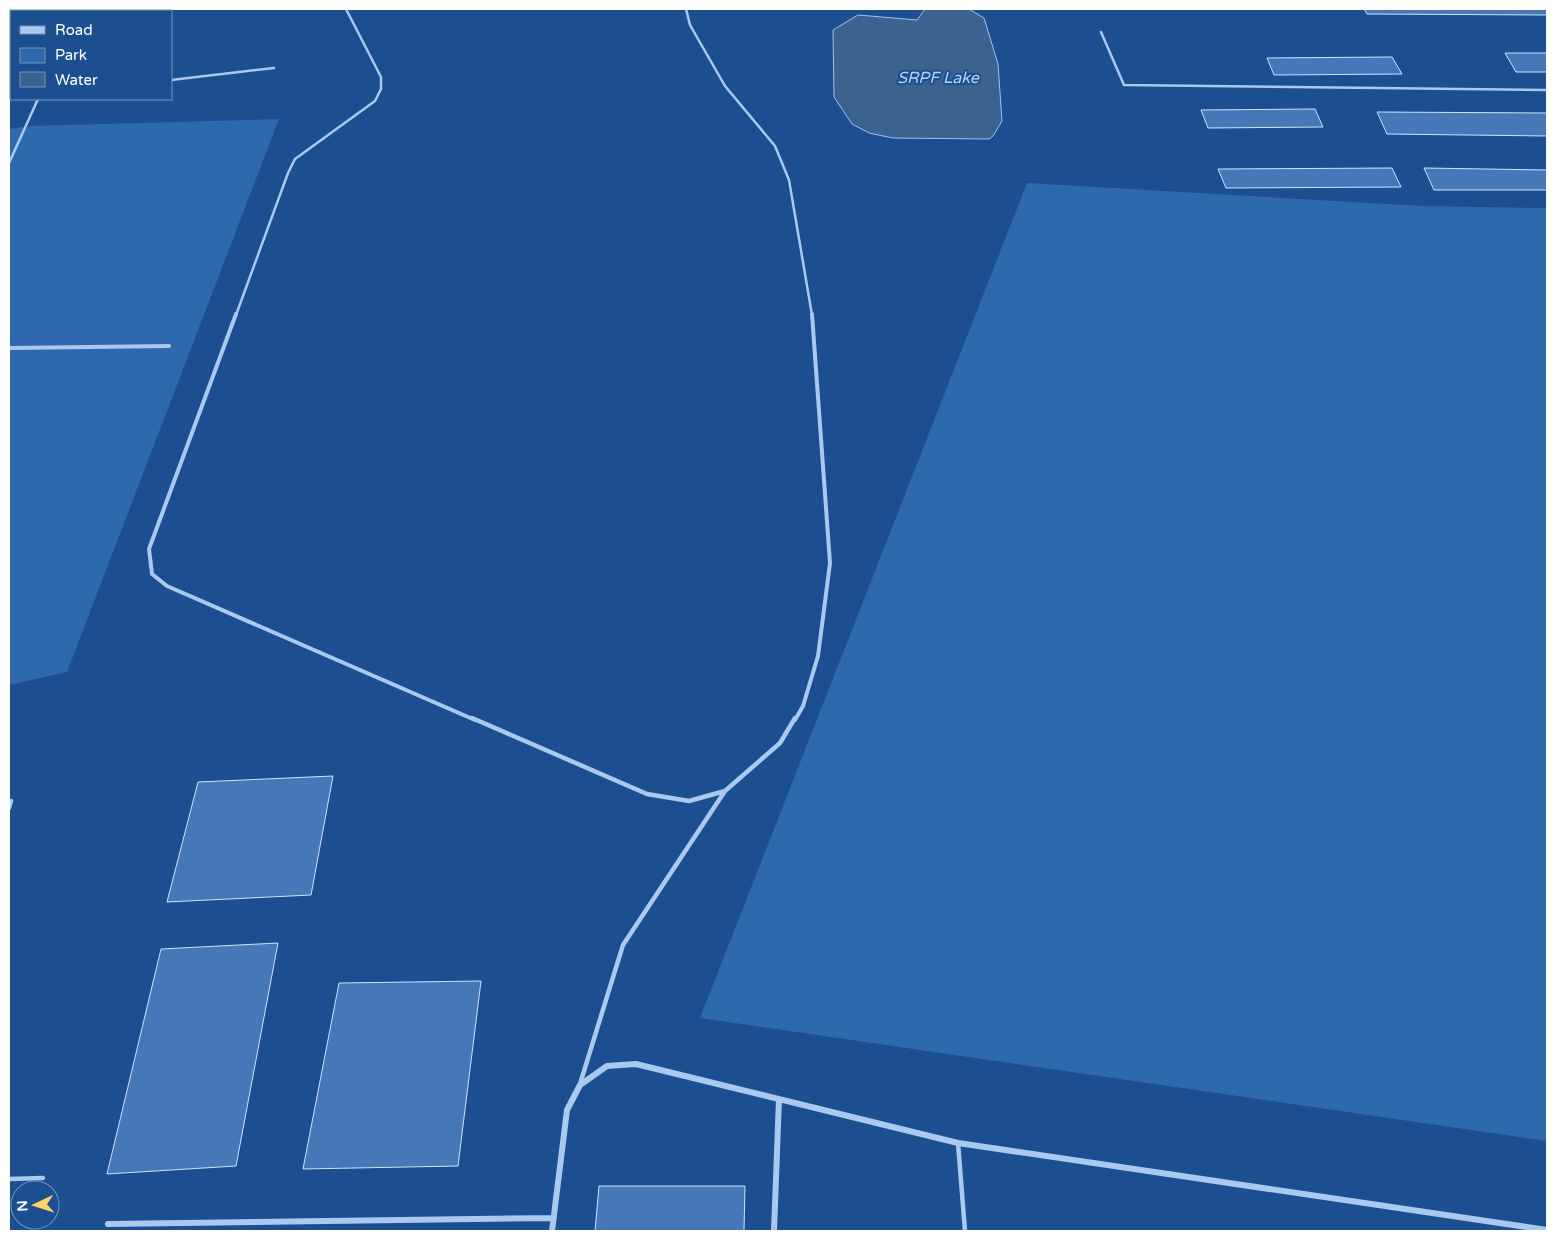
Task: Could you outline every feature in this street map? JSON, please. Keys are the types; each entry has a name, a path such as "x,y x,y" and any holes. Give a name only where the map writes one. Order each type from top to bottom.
{"street":[{"path":"552,1231 567,1110 580,1085 607,1066 636,1064 958,1144 1547,1230"},
{"path":"774,1231 778,1099"},
{"path":"108,1224 554,1218"}],"lane":[{"path":"346,9 381,78 381,89 375,101 295,159 288,173 149,549 152,574 167,586 647,794 689,801 725,791"},
{"path":"580,1085 623,945 725,791 780,743 803,706 818,656 830,563 810,300 789,180 775,146 725,86 702,48 690,25 686,9"},
{"path":"1101,32 1124,85 1547,90"},
{"path":"172,80 274,68"},
{"path":"9,163 38,100"},
{"path":"9,348 169,346"},
{"path":"9,808 12,801"},
{"path":"958,1144 965,1231"},
{"path":"9,1179 43,1178"}],"green space":[{"path":"279,119 67,672 9,685 9,129 30,126"},
{"path":"1027,183 1421,206 1547,208 1547,1141 700,1018"}],"water":[{"name":"SRPF Lake","path":"925,9 969,9 984,18 998,64 1002,121 989,139 893,138 869,133 852,124 834,97 833,30 858,15 917,20"}],"building":[{"path":"1364,9 1547,9 1547,15 1367,14"},
{"path":"1505,53 1547,53 1547,72 1516,72"},
{"path":"1392,57 1402,74 1274,75 1267,58"},
{"path":"1315,109 1323,127 1208,128 1201,110"},
{"path":"1377,112 1547,113 1547,136 1387,134"},
{"path":"1392,168 1401,187 1226,188 1218,169"},
{"path":"1424,168 1547,170 1547,190 1434,190"},
{"path":"333,776 311,895 167,902 198,782"},
{"path":"278,943 236,1166 107,1174 161,949"},
{"path":"481,981 458,1166 303,1169 339,983"},
{"path":"599,1186 745,1186 744,1231 595,1231"}]}
